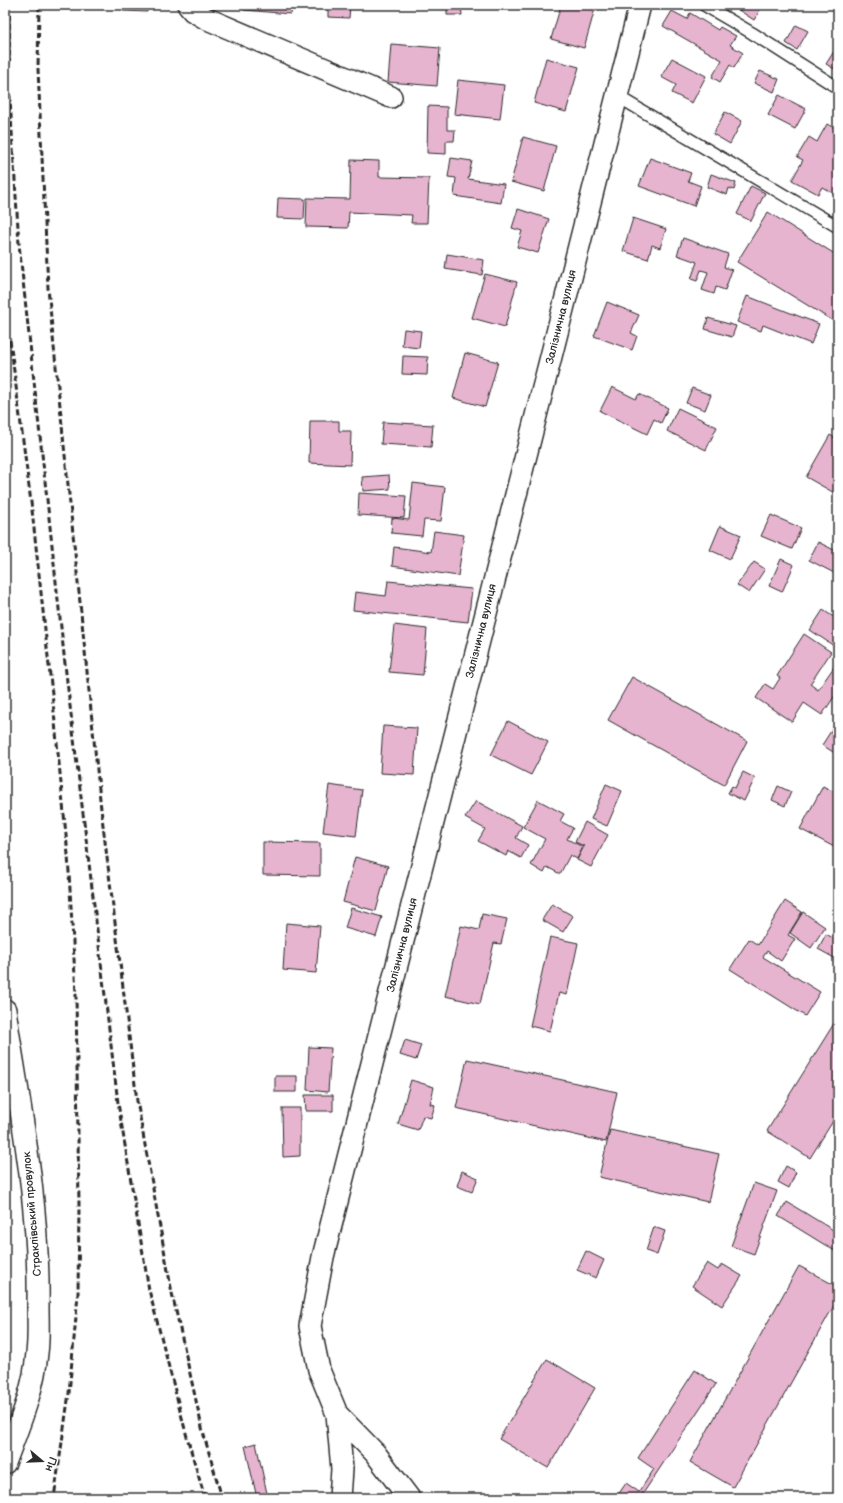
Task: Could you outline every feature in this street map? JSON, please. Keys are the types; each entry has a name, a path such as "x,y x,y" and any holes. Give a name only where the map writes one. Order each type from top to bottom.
{"street":[{"path":"188,5 193,11 205,18 391,97"},
{"name":"Залізнична вулиця","path":"337,1414 319,1370 310,1326 323,1257 640,5"},
{"name":"Страклівський провулок","path":"5,1010 31,1183 38,1253 39,1294 38,1353 33,1381 5,1463"},
{"path":"337,1414 342,1469 340,1498"},
{"path":"337,1414 375,1452 410,1498"}],"lane":[{"path":"704,5 752,33 838,88"},
{"path":"617,96 838,227"}],"building":[{"path":"124,5 147,5 147,12 123,11"},
{"path":"245,5 292,5 291,14 244,10"},
{"path":"328,5 350,5 349,18 328,17"},
{"path":"447,5 461,5 462,15 447,15"},
{"path":"561,5 596,5 584,48 551,39"},
{"path":"731,5 763,5 754,20"},
{"path":"672,11 687,19 690,13 718,30 720,27 736,36 730,45 743,53 734,68 730,65 720,82 712,77 722,60 663,26"},
{"path":"796,25 808,31 797,50 786,43"},
{"path":"391,44 440,48 437,86 388,82"},
{"path":"838,45 838,71 826,64"},
{"path":"546,58 579,67 566,112 534,103"},
{"path":"672,58 706,76 692,103 672,93 676,85 661,77"},
{"path":"760,71 779,79 774,92 754,83"},
{"path":"458,80 504,85 500,119 454,114"},
{"path":"779,95 806,109 795,129 768,115"},
{"path":"428,106 447,107 447,130 455,130 454,141 446,141 446,154 427,153"},
{"path":"725,112 742,121 730,144 713,134"},
{"path":"827,124 838,130 838,196 822,187 818,194 792,180 803,160 797,157 809,137 817,142"},
{"path":"523,137 556,146 544,191 511,182"},
{"path":"451,158 472,161 468,179 504,184 501,203 454,196 456,178 448,177"},
{"path":"650,158 691,173 688,181 701,186 694,206 639,186"},
{"path":"351,160 379,161 379,177 429,178 427,223 411,223 412,215 349,212 348,228 306,227 307,198 350,199"},
{"path":"711,174 736,183 734,190 729,188 727,195 707,187"},
{"path":"751,186 765,193 751,221 737,214"},
{"path":"278,198 305,199 304,219 277,218"},
{"path":"518,209 549,219 538,253 517,247 522,231 512,228"},
{"path":"768,212 838,256 838,324 737,262"},
{"path":"633,218 666,229 660,248 652,245 648,259 623,251"},
{"path":"683,238 728,254 724,267 732,270 725,290 716,287 714,294 702,290 708,272 701,270 697,281 691,279 697,262 677,255"},
{"path":"447,254 484,260 482,275 445,269"},
{"path":"485,274 517,282 505,327 472,318"},
{"path":"747,296 819,324 811,344 763,325 761,331 737,322"},
{"path":"607,302 639,315 631,333 637,336 632,350 594,336"},
{"path":"708,318 736,326 732,337 705,329"},
{"path":"404,329 421,331 419,348 402,346"},
{"path":"465,353 498,362 485,407 453,398"},
{"path":"403,356 428,357 427,375 402,374"},
{"path":"612,387 636,399 639,394 668,408 661,423 654,419 647,434 600,411"},
{"path":"692,388 711,395 705,410 686,403"},
{"path":"678,408 717,427 706,450 667,431"},
{"path":"310,421 339,421 339,431 351,431 350,465 309,463"},
{"path":"383,422 433,425 431,447 381,444"},
{"path":"830,435 838,440 838,495 806,477"},
{"path":"389,475 390,489 363,491 362,477"},
{"path":"413,483 445,487 441,521 424,520 422,536 391,533 392,518 409,520"},
{"path":"359,493 406,496 404,518 358,515"},
{"path":"771,515 801,528 792,549 761,536"},
{"path":"720,526 741,535 730,559 710,550"},
{"path":"434,531 464,535 458,576 392,566 394,547 431,552"},
{"path":"818,542 838,552 838,575 809,560"},
{"path":"781,559 794,565 782,592 769,586"},
{"path":"754,562 765,569 749,593 737,585"},
{"path":"388,581 472,589 468,622 353,610 355,592 386,596"},
{"path":"823,610 838,620 837,648 810,630"},
{"path":"394,625 427,629 423,675 389,672"},
{"path":"804,634 831,652 810,684 818,690 838,661 838,691 822,715 804,703 792,722 756,698 765,684 773,689 780,678 777,676"},
{"path":"632,677 747,741 724,785 608,720"},
{"path":"838,720 838,755 822,745"},
{"path":"508,721 548,742 531,775 491,755"},
{"path":"383,726 417,728 414,775 380,773"},
{"path":"743,772 755,778 744,801 728,793 732,786 735,788"},
{"path":"606,784 622,791 607,826 591,819"},
{"path":"329,785 362,790 356,836 323,832"},
{"path":"778,786 791,792 785,806 772,800"},
{"path":"823,786 838,794 838,849 800,829"},
{"path":"538,800 564,814 560,821 573,828 567,839 583,847 577,859 570,855 560,874 547,867 544,873 531,865 545,839 523,827"},
{"path":"476,801 522,826 516,838 528,845 521,858 508,851 506,856 478,841 485,829 465,818"},
{"path":"585,822 608,835 591,867 577,860 584,846 575,842"},
{"path":"263,842 320,843 320,876 263,875"},
{"path":"355,857 388,866 376,911 343,902"},
{"path":"785,901 802,912 788,935 795,939 781,961 767,951 763,957 820,992 805,1016 730,969 749,939 758,945"},
{"path":"552,904 573,916 563,932 542,920"},
{"path":"351,908 382,917 376,937 345,928"},
{"path":"803,912 825,927 811,948 790,933"},
{"path":"482,914 507,919 501,944 494,943 480,1004 445,996 461,926 479,930"},
{"path":"286,923 320,926 316,973 283,970"},
{"path":"826,934 838,941 838,960 818,949"},
{"path":"550,937 578,943 567,995 559,993 550,1031 530,1026"},
{"path":"838,1017 838,1113 810,1158 767,1131"},
{"path":"405,1040 421,1045 416,1060 400,1055"},
{"path":"309,1047 331,1048 328,1092 307,1090"},
{"path":"467,1059 617,1092 606,1142 456,1108"},
{"path":"275,1076 297,1076 297,1092 275,1092"},
{"path":"411,1080 434,1087 430,1104 435,1105 431,1118 423,1116 418,1130 398,1124"},
{"path":"305,1095 333,1095 333,1111 306,1111"},
{"path":"282,1108 300,1108 300,1156 283,1157"},
{"path":"610,1130 719,1154 708,1202 599,1177"},
{"path":"786,1166 796,1172 789,1188 778,1182"},
{"path":"462,1171 478,1178 472,1192 457,1186"},
{"path":"754,1183 777,1191 754,1254 731,1246"},
{"path":"787,1202 838,1233 838,1253 778,1216"},
{"path":"654,1227 665,1231 657,1255 646,1251"},
{"path":"586,1251 604,1260 596,1278 577,1270"},
{"path":"707,1263 718,1270 722,1264 742,1276 722,1306 692,1286"},
{"path":"799,1266 838,1287 838,1298 733,1487 690,1462"},
{"path":"547,1359 595,1388 548,1468 499,1439"},
{"path":"695,1370 716,1384 640,1498 616,1498 626,1483 639,1492 654,1469 638,1458"},
{"path":"256,1443 268,1498 257,1498 245,1446"}],"railway":[{"path":"9,5 9,84 19,244 66,673 118,1103 149,1290 187,1437 205,1498"},
{"path":"39,5 38,69 48,288 101,809 137,1101 172,1293 203,1432 222,1498"},
{"path":"10,340 32,510 54,712 68,855 76,994 79,1206 78,1295 69,1393 54,1498"}]}
